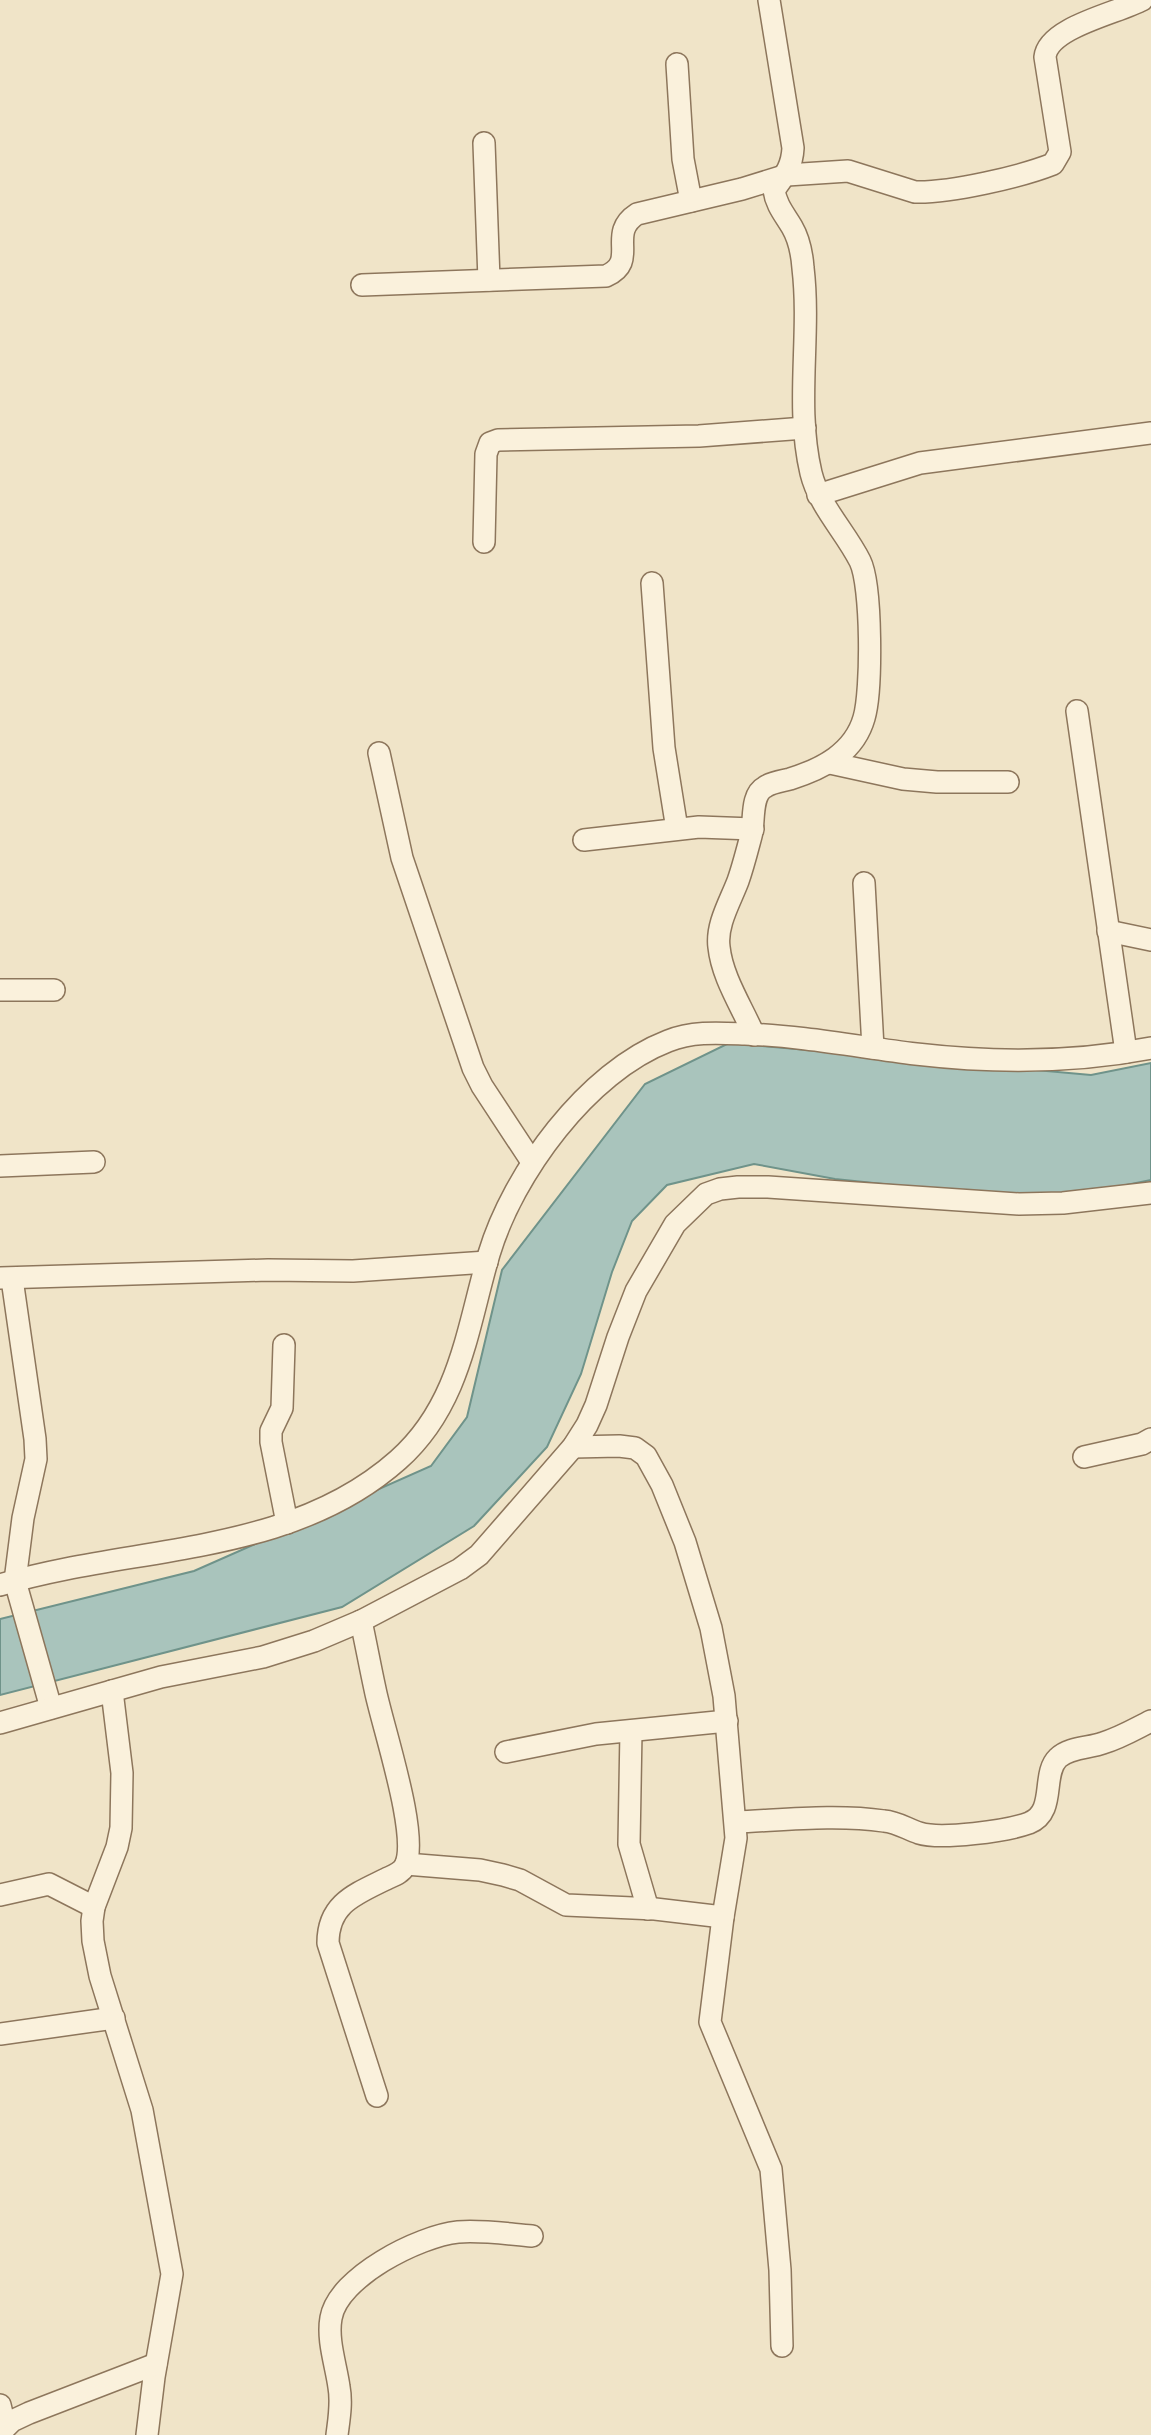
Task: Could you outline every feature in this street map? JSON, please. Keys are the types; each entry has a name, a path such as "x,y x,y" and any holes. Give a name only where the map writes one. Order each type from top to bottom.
{"street":[{"path":"754,1035 724,968 718,943 719,929 738,880 753,829 757,795 764,787 813,772 831,763 846,749 864,718 868,690 869,599 861,564 818,495 811,473 802,390 806,311 803,268 800,246 794,230 775,199 774,190 793,163 793,148 769,0"},
{"path":"362,285 606,276 616,272 621,264 623,229 627,221 638,214 742,189 787,175 848,171 915,192 926,192 988,182 1054,164 1060,152 1045,50 1056,37 1071,29 1142,0"},
{"path":"677,64 684,159 691,201"},
{"path":"484,143 489,280"},
{"path":"484,542 486,454 491,443 498,440 699,436 805,428"},
{"path":"818,495 920,463 1151,433"},
{"path":"652,583 664,748 677,829"},
{"path":"1077,711 1126,1052"},
{"path":"379,753 402,858 473,1068 532,1162"},
{"path":"831,763 903,779 1008,782"},
{"path":"584,839 699,827 753,829"},
{"path":"864,883 873,1048"},
{"path":"1108,931 1151,940"},
{"path":"0,990 54,990"},
{"path":"11,1585 219,1541 287,1523 331,1504 398,1460 436,1416 452,1387 501,1219 532,1162 543,1145 579,1105 610,1076 666,1042 690,1034 754,1035 977,1059 1074,1060 1151,1048"},
{"path":"0,1166 94,1162"},
{"path":"0,1723 49,1702 111,1691 161,1676 263,1657 314,1641 362,1621 460,1569 479,1555 573,1447 596,1405 636,1291 675,1224 706,1194 737,1187 768,1186 1019,1204 1063,1203 1151,1193"},
{"path":"49,1702 11,1585 36,1459 35,1439 6,1278 268,1270 353,1271 487,1262"},
{"path":"284,1345 282,1408 271,1431 271,1442 287,1523"},
{"path":"1084,1457 1142,1444 1151,1439"},
{"path":"573,1447 619,1446 635,1448 646,1456 662,1485 685,1542 720,1671 727,1721 736,1838 710,2022 771,2169 778,2245 782,2346"},
{"path":"362,1621 375,1691 405,1818 406,1864 401,1872 347,1900 336,1911 328,1930 328,1943 377,2096"},
{"path":"111,1691 122,1773 121,1828 92,1921 98,1964 142,2110 172,2274 147,2435"},
{"path":"506,1752 596,1734 727,1721"},
{"path":"736,1822 809,1819 886,1821 933,1836 994,1831 1031,1822 1041,1813 1046,1801 1052,1766 1058,1757 1070,1751 1104,1743 1151,1721"},
{"path":"631,1731 629,1844 648,1909"},
{"path":"406,1864 480,1870 503,1875 520,1880 566,1905 648,1909 723,1917"},
{"path":"0,1895 49,1884 94,1908"},
{"path":"0,2034 114,2018"},
{"path":"337,2435 341,2401 330,2319 342,2294 380,2263 436,2237 472,2231 532,2236"},
{"path":"0,2404 2,2428 29,2413 156,2364"}],"water":[{"path":"729,1043 1091,1075 1151,1063 1151,1180 1047,1201 835,1179 754,1164 667,1185 632,1221 612,1272 581,1374 547,1447 474,1526 342,1607 0,1695 0,1619 194,1571 431,1466 467,1417 502,1270 645,1084"}]}
